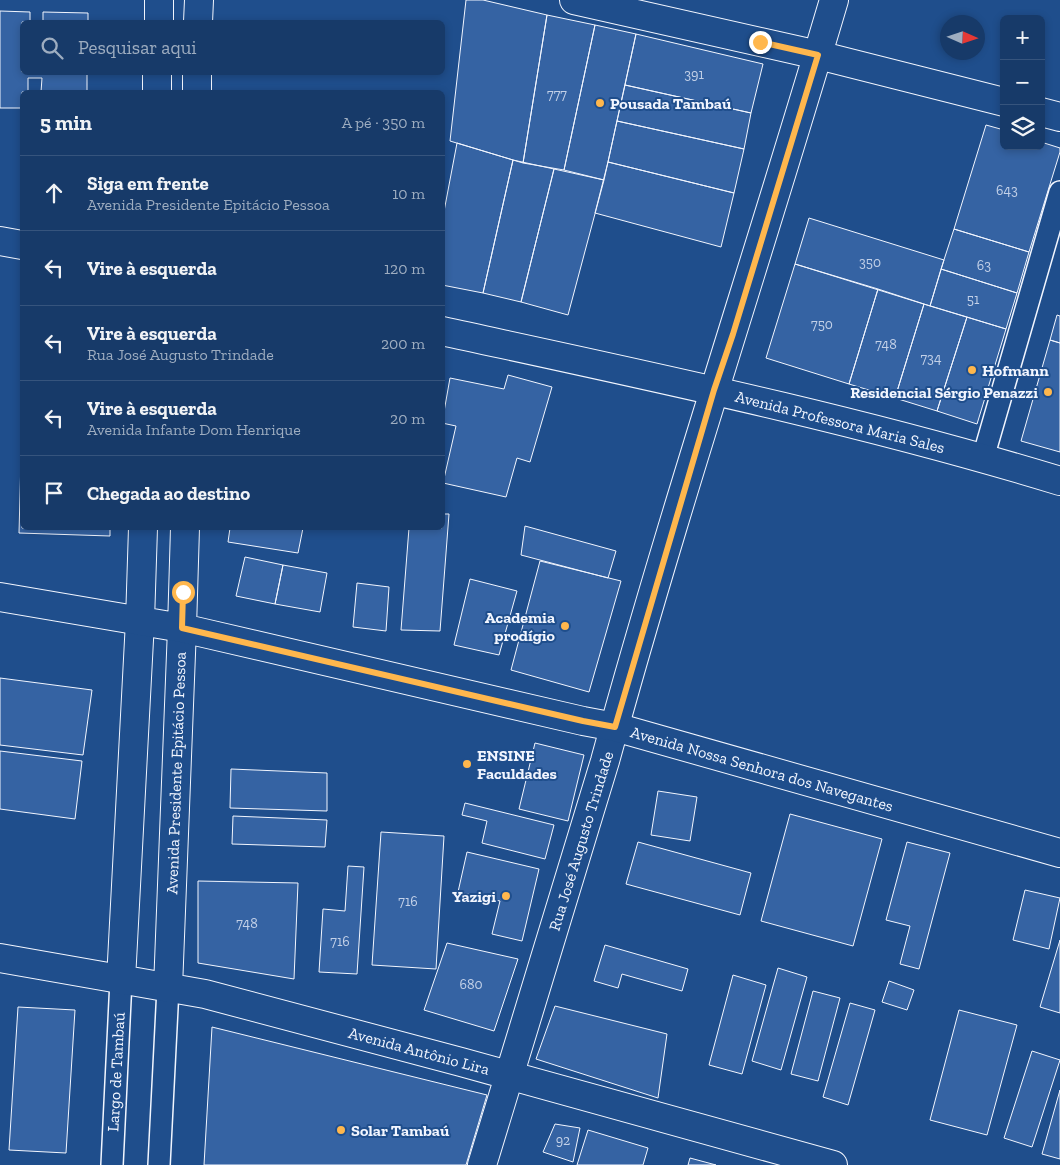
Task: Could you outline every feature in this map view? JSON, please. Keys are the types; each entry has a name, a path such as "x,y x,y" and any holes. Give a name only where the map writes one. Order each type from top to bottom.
{"main road":[{"path":"158,20 159,0"},
{"path":"198,20 199,0"},
{"path":"574,0 818,55 1000,101"},
{"name":"Rua José Augusto Trindade","path":"482,1165 615,727 714,390 733,334 834,0"},
{"path":"157,75 157,90"},
{"path":"197,90 198,75"},
{"path":"1045,113 1060,117"},
{"path":"0,241 20,244"},
{"name":"Avenida Professora Maria Sales","path":"445,332 714,390 983,458 1060,481"},
{"path":"121,980 143,530"},
{"name":"Avenida Presidente Epitácio Pessoa","path":"168,988 185,530"},
{"name":"Avenida Nossa Senhora dos Navegantes","path":"0,597 182,628 615,727 1060,853"},
{"name":"Avenida Antônio Lira","path":"0,958 205,994 833,1165"}],"street":[{"path":"983,458 1060,192"},
{"name":"Largo de Tambaú","path":"112,1165 121,980"},
{"path":"159,1165 168,988"}],"building":[{"path":"466,0 483,0 547,15 523,163 450,141"},
{"path":"0,11 30,12 30,20 20,20 20,75 87,75 87,90 41,90 42,78 28,78 28,90 20,90 20,108 0,108"},
{"path":"43,12 88,13 88,20 43,20"},
{"path":"547,15 595,25 564,170 523,163"},
{"name":"Pousada Tambaú","path":"595,25 636,34 604,180 564,170"},
{"path":"636,34 763,64 751,113 625,85"},
{"path":"625,85 751,113 744,149 617,121"},
{"path":"617,121 744,149 734,193 608,162"},
{"path":"986,125 1000,129 1000,150 1045,150 1045,143 1060,148 1029,252 954,229"},
{"path":"457,143 513,160 483,293 445,286 445,206"},
{"path":"513,160 554,169 521,302 483,293"},
{"path":"608,162 734,193 721,247 595,213"},
{"path":"554,169 604,180 568,315 521,302"},
{"path":"809,218 944,260 930,306 795,264"},
{"path":"954,229 1029,252 1017,293 941,269"},
{"path":"795,264 878,289 849,384 766,358"},
{"path":"941,269 1017,293 1006,329 930,306"},
{"path":"878,289 924,304 895,398 849,384"},
{"path":"924,304 967,317 937,411 895,398"},
{"path":"1057,315 1060,316 1060,343 1050,340"},
{"name":"Hofmann","path":"967,317 1006,329 977,424 937,411"},
{"name":"Residencial Sérgio Penazzi","path":"1050,340 1060,343 1060,452 1021,441"},
{"path":"508,375 552,387 530,462 517,458 506,497 445,483 445,474 456,426 445,424 445,406 450,378 504,389"},
{"path":"20,496 20,530 110,530 110,536 19,533"},
{"path":"445,514 449,514 440,631 401,630 409,530 445,530"},
{"path":"525,526 616,551 608,578 521,555"},
{"path":"230,530 303,530 298,553 228,542"},
{"path":"245,557 283,565 275,604 236,596"},
{"name":"Academia prodígio","path":"540,561 621,581 589,692 511,670"},
{"path":"283,565 327,573 320,612 275,604"},
{"path":"470,579 517,591 499,655 454,645"},
{"path":"357,583 389,587 386,631 353,627"},
{"path":"0,678 92,690 83,755 0,745"},
{"path":"535,743 584,755 568,821 519,809"},
{"path":"0,751 82,761 75,819 0,809"},
{"path":"231,769 327,773 327,811 230,808"},
{"path":"658,791 697,797 690,841 651,835"},
{"path":"465,803 554,825 545,859 482,843 487,821 462,815"},
{"path":"790,814 882,839 853,946 761,921"},
{"path":"233,816 327,820 325,847 232,844"},
{"path":"381,832 444,836 436,969 372,965"},
{"path":"638,842 751,873 740,915 626,884"},
{"path":"907,842 950,853 919,969 900,964 910,926 886,920"},
{"name":"Yazigi","path":"467,852 539,869 522,941 492,934 500,901 458,892"},
{"path":"348,866 364,867 357,974 319,972 323,909 345,911"},
{"path":"198,881 298,883 294,979 198,963"},
{"path":"1025,890 1060,898 1049,949 1013,940"},
{"path":"1060,940 1060,1013 1040,1007"},
{"path":"447,943 518,959 494,1031 424,1010"},
{"path":"605,945 688,969 682,991 622,974 618,988 594,981"},
{"path":"778,968 807,977 781,1070 752,1061"},
{"path":"733,975 766,985 742,1074 709,1065"},
{"path":"889,981 914,990 907,1010 882,1002"},
{"path":"813,991 840,998 818,1081 791,1074"},
{"path":"850,1003 875,1010 848,1105 823,1097"},
{"path":"555,1006 667,1034 658,1098 536,1059"},
{"path":"18,1007 75,1010 66,1153 9,1150"},
{"path":"959,1010 1017,1025 987,1135 930,1120"},
{"name":"Solar Tambaú","path":"212,1027 487,1095 466,1165 204,1165"},
{"path":"1032,1051 1060,1060 1032,1147 1004,1138"},
{"path":"1060,1090 1060,1159 1042,1154"},
{"path":"555,1124 580,1128 573,1162 543,1152"},
{"path":"588,1130 648,1148 643,1165 577,1165"},
{"path":"690,1158 716,1165 688,1165"}],"place":[{"name":"Pousada Tambaú","path":"600,103"},
{"name":"Hofmann","path":"972,370"},
{"name":"Residencial Sérgio Penazzi","path":"1048,392"},
{"name":"Academia prodígio","path":"565,626"},
{"name":"ENSINE Faculdades","path":"467,764"},
{"name":"Yazigi","path":"506,896"},
{"name":"Solar Tambaú","path":"341,1130"}],"route":[{"path":"183,592 182,628 615,727 714,390 724,365 818,55 760,42"}]}
